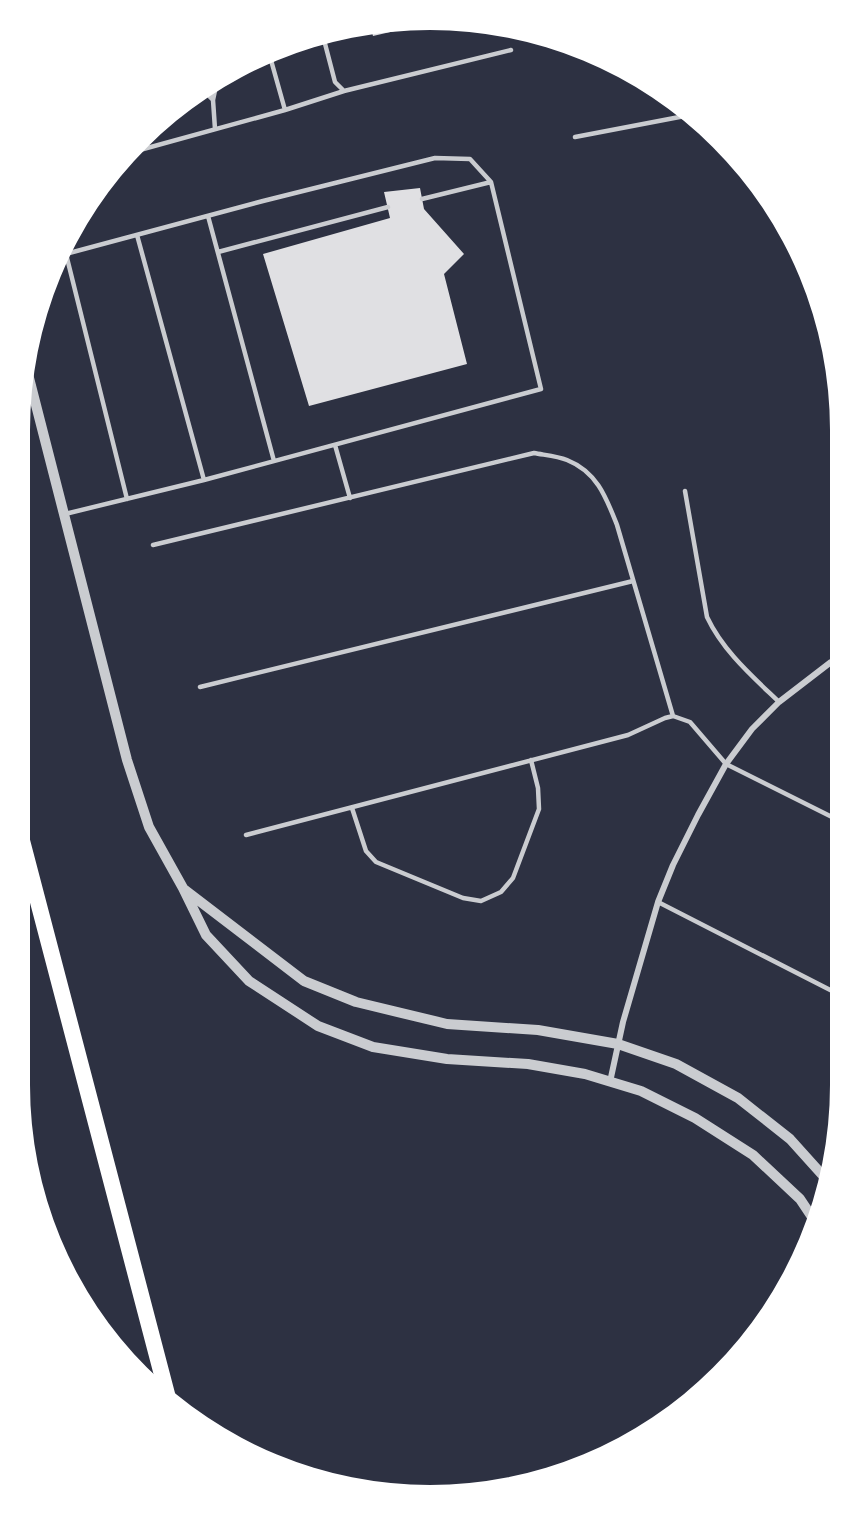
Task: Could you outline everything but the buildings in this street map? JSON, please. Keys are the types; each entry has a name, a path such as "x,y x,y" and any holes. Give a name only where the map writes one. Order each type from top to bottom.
{"highway":[{"path":"30,871 165,1385"}],"street":[{"path":"32,390 127,760 149,826 206,935 249,981 318,1026 373,1047 447,1059 528,1064 585,1074 641,1091 695,1118 753,1155 800,1199 809,1213"},
{"path":"610,1082 618,1044 658,902 673,865 726,764 752,729 779,702 830,663"},
{"path":"183,888 304,981 356,1002 447,1024 538,1029 618,1044 676,1064 738,1098 790,1138 820,1172"}],"lane":[{"path":"325,44 335,82 344,91"},
{"path":"146,148 285,110 344,91 511,50"},
{"path":"272,62 285,110"},
{"path":"214,93 215,129"},
{"path":"210,96 213,100"},
{"path":"575,137 679,117"},
{"path":"63,514 204,480 540,389 491,182 470,159 435,158 71,253"},
{"path":"422,199 491,182"},
{"path":"218,252 388,207"},
{"path":"208,216 274,461"},
{"path":"137,235 204,480"},
{"path":"66,263 127,499"},
{"path":"335,445 350,498"},
{"path":"153,545 534,453 566,459 589,473 607,497 673,716"},
{"path":"685,491 707,617 722,644 779,702"},
{"path":"200,687 633,581"},
{"path":"246,835 628,735 673,716 690,722 726,764 830,816"},
{"path":"352,808 366,851 376,862 463,898 481,901 501,892 513,878 539,809 538,788 531,760"},
{"path":"658,902 830,990"}]}
